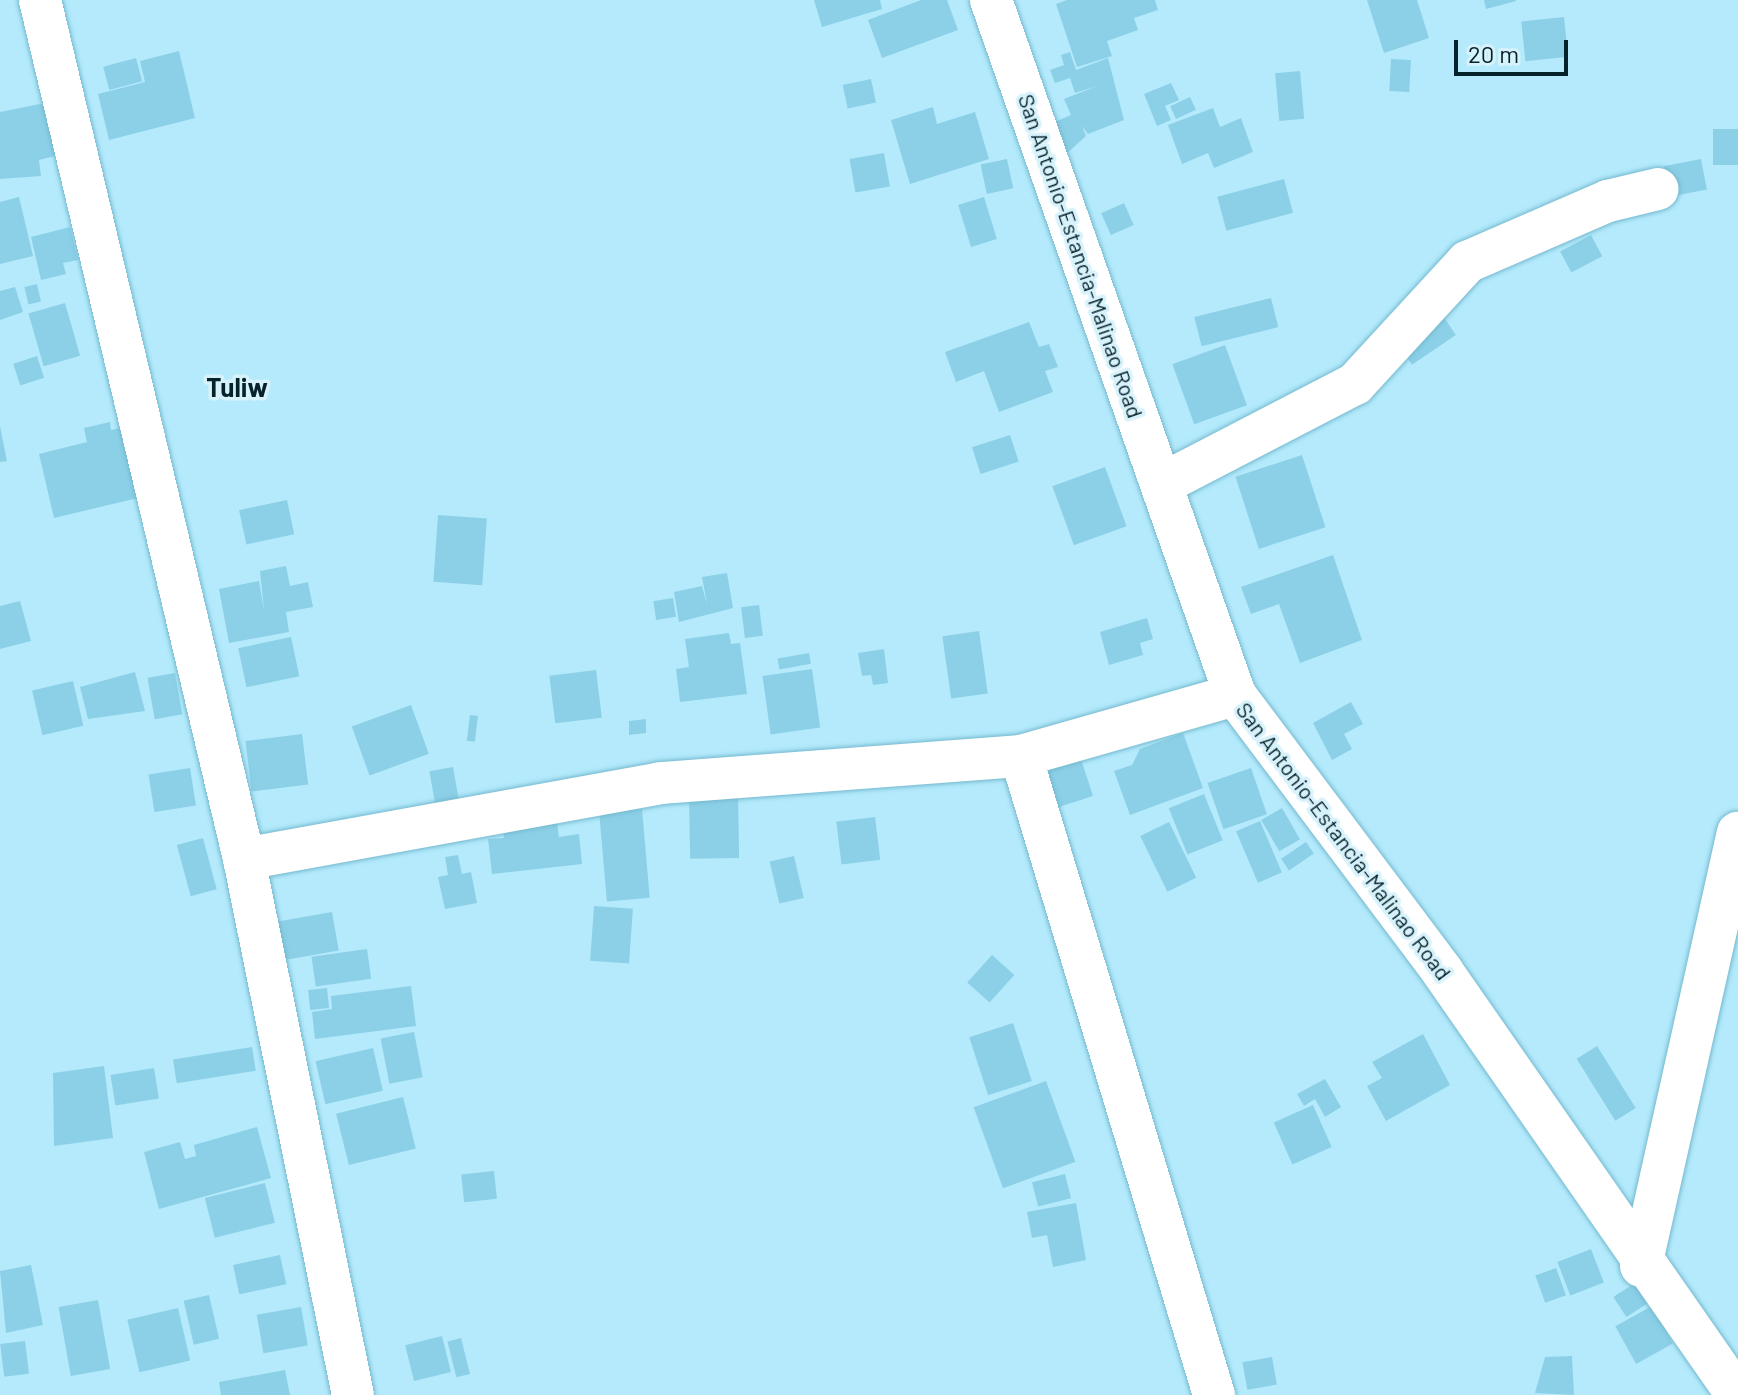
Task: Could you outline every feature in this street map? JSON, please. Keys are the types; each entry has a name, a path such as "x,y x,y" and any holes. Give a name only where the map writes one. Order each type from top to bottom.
{"street":[{"path":"40,0 244,859 353,1395"},
{"name":"San Antonio-Estancia-Malinao Road","path":"991,0 1235,695 1442,971 1641,1266 1737,1395"},
{"path":"1162,484 1355,384 1467,262 1608,201 1658,189"},
{"path":"244,859 661,783 1021,756 1235,695"},
{"path":"1021,756 1214,1395"},
{"path":"1641,1266 1738,833"}],"building":[{"path":"814,0 880,0 882,9 822,27"},
{"path":"921,0 947,0 958,30 882,58 868,20"},
{"path":"1067,0 1155,0 1158,10 1134,18 1138,30 1107,41 1112,56 1077,67 1056,4"},
{"path":"1367,0 1417,0 1429,38 1384,53"},
{"path":"1484,0 1516,0 1516,1 1486,9"},
{"path":"1564,17 1568,57 1525,61 1521,21"},
{"path":"179,51 195,118 109,140 98,94 145,82 140,61"},
{"path":"1070,52 1076,70 1108,58 1124,120 1088,134 1082,126 1086,136 1066,154 1052,123 1071,115 1064,99 1097,86 1075,93 1070,78 1055,83 1050,70 1064,65 1061,55"},
{"path":"136,58 142,81 109,90 103,67"},
{"path":"1391,59 1411,60 1409,92 1389,91"},
{"path":"1300,71 1304,119 1279,121 1275,73"},
{"path":"871,79 876,102 848,109 843,85"},
{"path":"1171,83 1179,100 1165,106 1171,120 1157,126 1144,94"},
{"path":"1190,97 1196,110 1176,119 1170,106"},
{"path":"45,103 55,156 39,160 41,176 0,179 0,112"},
{"path":"933,107 937,124 975,112 989,159 910,184 891,120"},
{"path":"1213,108 1220,127 1241,118 1253,152 1214,168 1208,153 1182,164 1168,125"},
{"path":"1713,129 1738,129 1738,165 1713,165"},
{"path":"884,153 890,186 855,193 850,159"},
{"path":"1007,159 1013,188 987,194 981,165"},
{"path":"1701,159 1707,189 1670,197 1664,166"},
{"path":"1284,179 1293,213 1226,231 1217,197"},
{"path":"19,197 33,256 0,264 0,202"},
{"path":"984,197 997,239 971,247 958,205"},
{"path":"1124,203 1134,225 1111,235 1101,213"},
{"path":"70,227 78,260 63,263 66,274 41,280 31,237"},
{"path":"1591,235 1602,256 1571,273 1560,251"},
{"path":"37,284 41,302 28,304 24,287"},
{"path":"15,287 23,312 0,320 0,291"},
{"path":"1271,298 1278,327 1202,346 1194,317"},
{"path":"65,303 80,356 44,366 28,313"},
{"path":"1443,316 1456,335 1412,365 1399,346"},
{"path":"1029,322 1039,347 1049,344 1058,367 1045,371 1053,392 999,412 984,371 956,382 945,352"},
{"path":"1225,345 1247,405 1194,424 1172,364"},
{"path":"37,356 44,378 20,386 13,364"},
{"path":"110,422 111,430 126,427 142,497 54,518 39,454 87,442 84,428"},
{"path":"0,426 7,461 0,462"},
{"path":"1010,435 1019,462 981,474 972,447"},
{"path":"1302,455 1325,527 1259,549 1235,477"},
{"path":"1105,467 1127,526 1074,545 1052,486"},
{"path":"287,500 294,534 246,544 239,510"},
{"path":"438,515 487,518 482,585 433,582"},
{"path":"1333,555 1362,640 1300,663 1279,604 1251,614 1241,587"},
{"path":"286,566 290,586 308,582 313,607 286,612 289,632 229,643 219,589 259,581 264,611 260,571"},
{"path":"727,573 733,608 679,622 674,592 702,586 707,604 702,577"},
{"path":"673,598 676,617 656,620 653,601"},
{"path":"20,601 31,641 0,649 0,606"},
{"path":"759,605 763,636 745,638 741,607"},
{"path":"1147,618 1153,639 1140,643 1143,655 1109,665 1100,632"},
{"path":"979,631 988,693 951,699 942,636"},
{"path":"729,633 731,644 740,643 747,694 680,702 676,669 689,667 685,639"},
{"path":"291,637 299,676 246,687 238,648"},
{"path":"884,649 888,683 873,685 871,675 862,676 858,653"},
{"path":"809,653 811,664 779,669 777,659"},
{"path":"812,669 820,727 771,734 762,676"},
{"path":"596,670 602,718 555,723 549,676"},
{"path":"135,672 145,711 88,719 80,687"},
{"path":"175,673 182,714 155,719 147,678"},
{"path":"73,681 83,726 42,735 32,690"},
{"path":"1351,702 1363,724 1344,734 1352,749 1332,760 1313,723"},
{"path":"411,705 429,754 370,775 352,727"},
{"path":"470,715 478,716 475,742 467,741"},
{"path":"646,719 646,733 629,735 629,721"},
{"path":"1183,733 1203,788 1130,815 1114,771 1132,765 1140,749"},
{"path":"302,734 308,785 252,792 245,741"},
{"path":"1080,756 1093,796 1056,808 1043,768"},
{"path":"453,767 460,805 436,810 429,771"},
{"path":"190,768 196,806 154,812 149,775"},
{"path":"1251,768 1267,814 1223,829 1208,783"},
{"path":"738,793 739,858 690,859 689,794"},
{"path":"1204,794 1223,840 1187,855 1169,808"},
{"path":"1282,808 1300,839 1279,851 1261,820"},
{"path":"642,809 650,898 607,901 599,813"},
{"path":"556,816 559,837 579,834 582,864 492,874 488,839 504,838 502,822"},
{"path":"875,817 880,860 842,864 836,822"},
{"path":"1260,821 1282,873 1258,883 1236,831"},
{"path":"1169,822 1196,878 1167,892 1140,836"},
{"path":"203,838 217,889 191,896 177,845"},
{"path":"1306,842 1314,854 1289,870 1281,859"},
{"path":"458,855 462,874 471,872 477,903 445,909 438,877 448,875 445,857"},
{"path":"794,856 804,898 779,904 770,862"},
{"path":"594,906 633,909 629,964 590,961"},
{"path":"332,912 339,950 275,962 268,923"},
{"path":"367,949 371,979 316,987 312,957"},
{"path":"992,955 1014,975 990,1003 967,982"},
{"path":"411,986 416,1026 315,1039 312,1012 332,1009 331,996"},
{"path":"327,988 329,1008 310,1010 308,990"},
{"path":"1013,1023 1032,1081 988,1095 969,1037"},
{"path":"414,1032 423,1077 389,1084 381,1038"},
{"path":"1423,1034 1450,1085 1386,1121 1367,1086 1382,1078 1372,1062"},
{"path":"1597,1046 1636,1108 1615,1121 1577,1059"},
{"path":"252,1047 256,1071 177,1083 173,1060"},
{"path":"373,1048 383,1091 325,1104 316,1061"},
{"path":"104,1066 113,1138 54,1146 53,1073"},
{"path":"154,1068 159,1099 115,1106 111,1075"},
{"path":"1325,1079 1341,1107 1325,1117 1315,1099 1304,1106 1297,1094"},
{"path":"1046,1081 1075,1162 1003,1188 974,1107"},
{"path":"403,1097 416,1148 349,1165 336,1114"},
{"path":"1313,1105 1332,1147 1292,1165 1274,1122"},
{"path":"257,1127 271,1178 159,1209 144,1152 180,1142 185,1159 196,1156 194,1145"},
{"path":"494,1171 497,1199 464,1202 461,1174"},
{"path":"1065,1174 1071,1198 1038,1206 1032,1182"},
{"path":"265,1183 275,1223 215,1238 205,1198"},
{"path":"1076,1203 1086,1260 1053,1267 1047,1235 1032,1238 1027,1212"},
{"path":"1591,1249 1604,1283 1570,1296 1557,1262"},
{"path":"280,1255 286,1284 239,1294 233,1265"},
{"path":"31,1265 43,1325 6,1333 0,1271"},
{"path":"1556,1268 1566,1295 1545,1303 1535,1276"},
{"path":"1641,1279 1654,1299 1626,1317 1613,1297"},
{"path":"209,1295 219,1339 194,1345 184,1301"},
{"path":"98,1300 110,1369 71,1376 59,1307"},
{"path":"1652,1306 1673,1344 1636,1364 1615,1326"},
{"path":"301,1307 308,1345 263,1353 257,1315"},
{"path":"178,1308 190,1361 139,1372 127,1320"},
{"path":"442,1336 451,1372 414,1381 405,1345"},
{"path":"461,1338 470,1374 456,1377 447,1341"},
{"path":"25,1341 29,1374 4,1377 0,1344"},
{"path":"1572,1356 1574,1395 1535,1393 1545,1357"},
{"path":"1272,1357 1277,1385 1247,1390 1242,1362"},
{"path":"285,1370 290,1395 221,1395 219,1382"}],"district":[{"name":"Tuliw","path":"237,387"}]}
